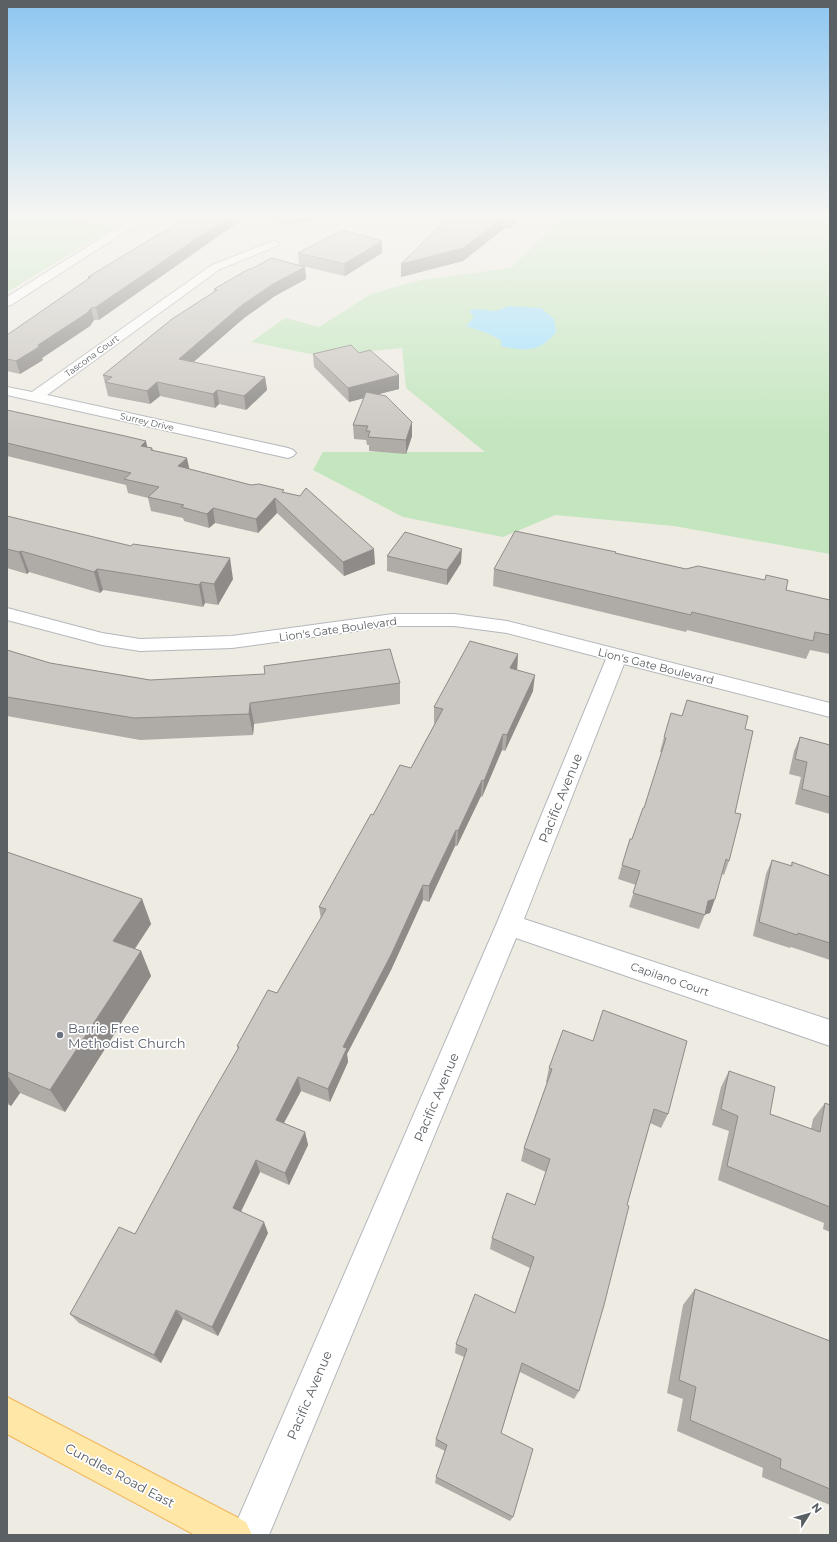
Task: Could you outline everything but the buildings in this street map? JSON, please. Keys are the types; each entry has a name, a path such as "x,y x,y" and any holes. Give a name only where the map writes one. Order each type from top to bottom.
{"main road":[{"name":"Cundles Road East","path":"7,1415 233,1535"}],"street":[{"path":"7,302 28,289"},
{"name":"Tascona Court","path":"36,397 186,289"},
{"name":"Surrey Drive","path":"7,390 288,453"},
{"name":"Lion's Gate Boulevard","path":"7,614 102,639 140,645 232,642 393,620 454,620 507,627 830,710"},
{"name":"Pacific Avenue","path":"250,1535 509,925 617,656"},
{"name":"Capilano Court","path":"509,925 830,1032"}],"green space":[{"path":"389,289 830,289 830,554 674,526 555,515 503,537 403,517 313,470 323,452 485,452 406,388 402,348 320,356 251,342 285,318 319,327 371,294"}],"water":[{"path":"509,306 541,308 554,319 556,332 544,344 538,347 532,349 517,349 501,346 501,340 487,333 466,326 474,317 469,311 475,309 496,311"}],"place":[{"name":"Barrie Free Methodist Church","path":"60,1035"}]}
